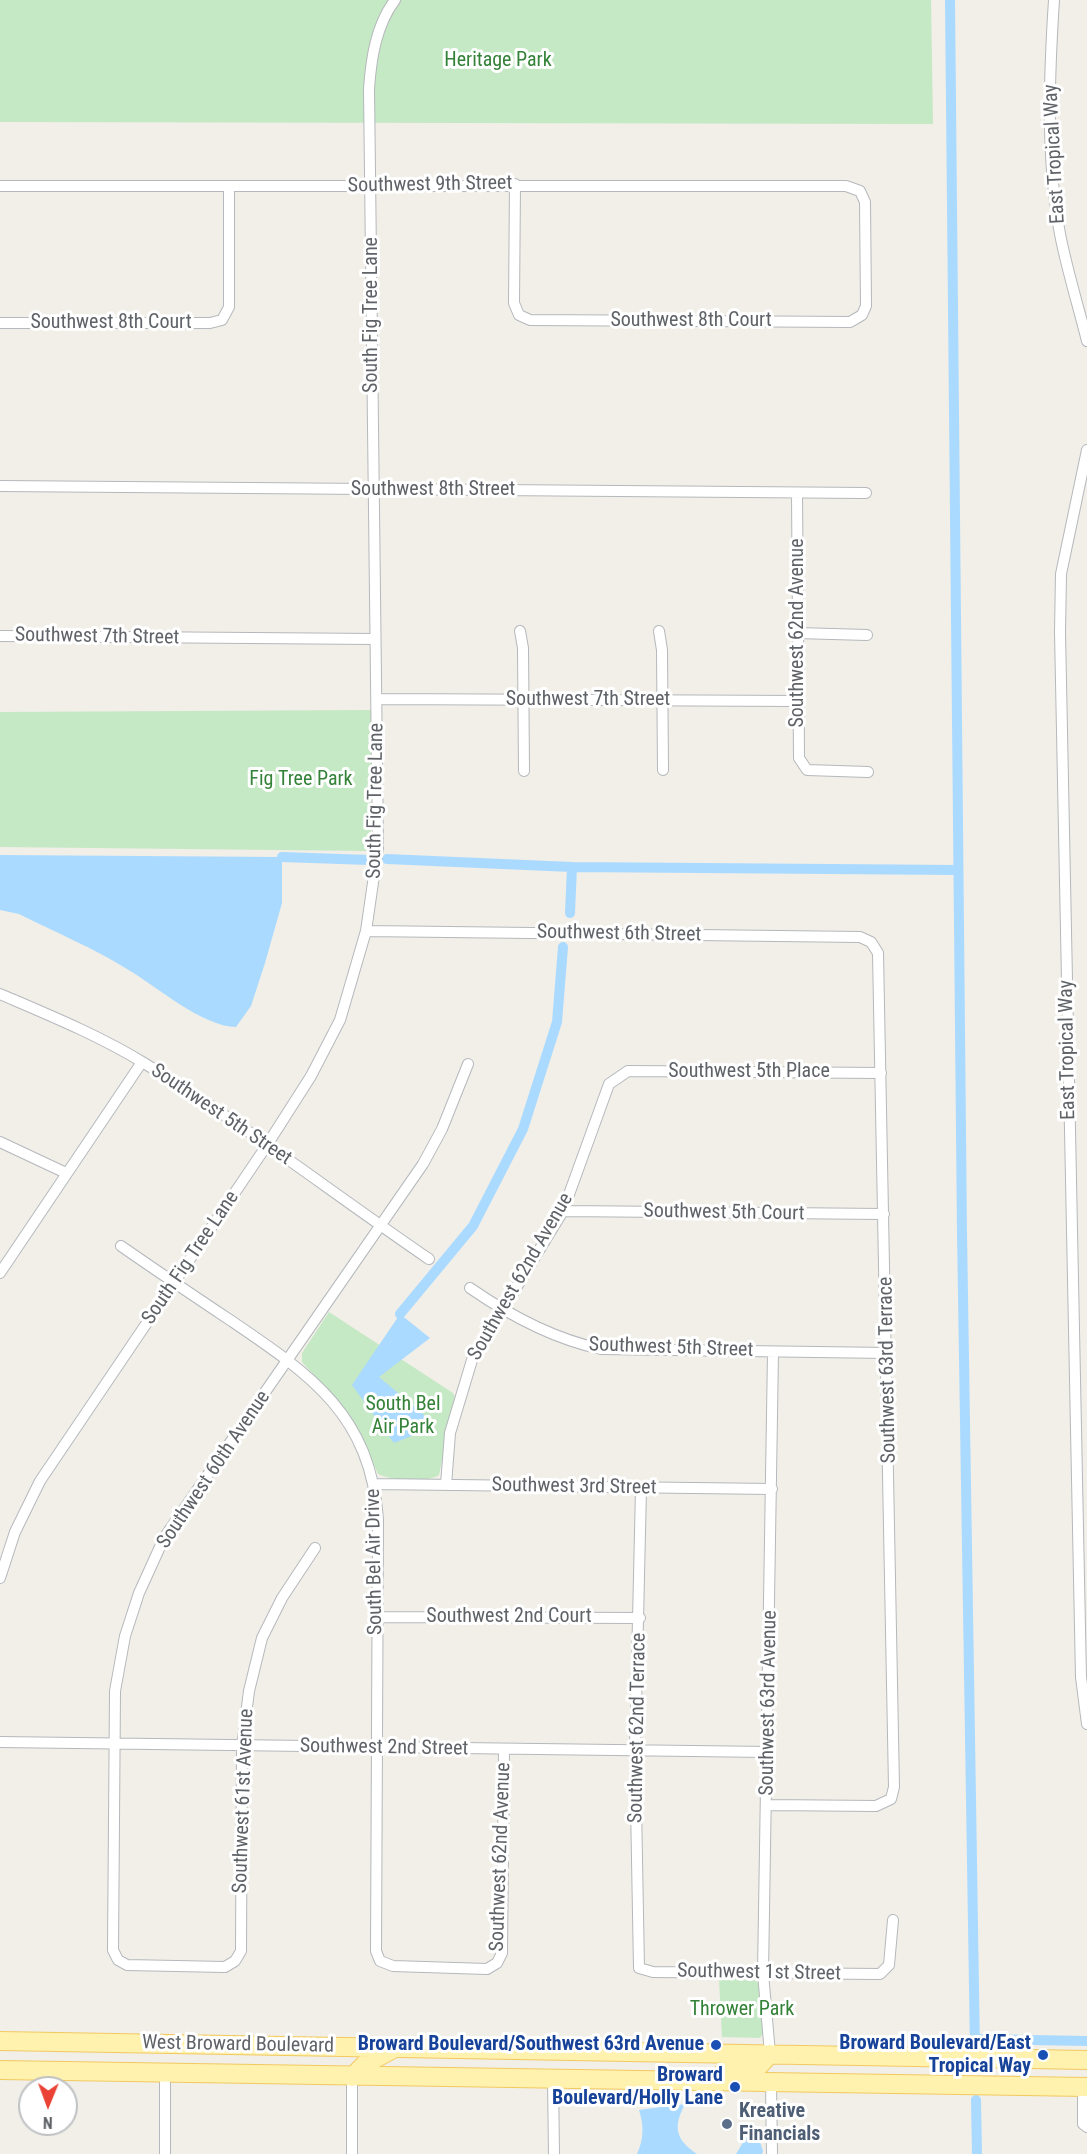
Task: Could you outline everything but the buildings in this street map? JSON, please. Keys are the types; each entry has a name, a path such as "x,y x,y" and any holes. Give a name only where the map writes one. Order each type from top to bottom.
{"main road":[{"name":"West Broward Boulevard","path":"0,2041 1086,2060"},
{"path":"352,2077 365,2064 396,2047"},
{"path":"640,2080 653,2070 746,2070 759,2066 770,2054"},
{"path":"771,2082 776,2073 793,2066 895,2064 906,2056"},
{"path":"1078,2087 1086,2060"},
{"name":"West Broward Boulevard","path":"0,2070 1078,2087"}],"street":[{"name":"South Fig Tree Lane","path":"0,1578 15,1532 40,1481 175,1283 311,1076 340,1020 366,931 378,848 369,89 371,62 380,31 395,0"},
{"name":"East Tropical Way","path":"1054,0 1050,60 1054,187 1060,234 1087,341"},
{"name":"Southwest 9th Street","path":"0,186 229,187 515,184 846,186 860,191 865,202 866,306 862,315"},
{"name":"Southwest 8th Court","path":"515,184 514,303 519,315 530,320 850,322 862,315"},
{"name":"Southwest 8th Court","path":"0,323 210,323 222,320 229,307 229,187"},
{"name":"East Tropical Way","path":"1087,450 1061,574 1060,632 1081,1677 1087,1724"},
{"name":"Southwest 8th Street","path":"0,486 866,493"},
{"name":"Southwest 62nd Avenue","path":"797,493 798,758 807,770 868,772"},
{"path":"520,631 523,648 524,771"},
{"path":"659,631 663,770"},
{"path":"797,633 867,634"},
{"name":"Southwest 7th Street","path":"0,636 375,639"},
{"name":"Southwest 7th Street","path":"378,699 798,701"},
{"name":"Southwest 6th Street","path":"366,931 860,937 871,942"},
{"name":"Southwest 63rd Terrace","path":"768,1805 876,1806 891,1799 894,1787 888,1353 878,953 871,942"},
{"name":"Southwest 5th Street","path":"0,994 79,1028 142,1062 267,1145 429,1259"},
{"path":"0,1273 142,1062"},
{"name":"Southwest 60th Avenue","path":"235,1961 225,1967 127,1965 118,1960 113,1950 115,1691 125,1636 139,1593 164,1538 423,1164 442,1129 468,1064"},
{"name":"Southwest 5th Place","path":"618,1076 628,1071 881,1073"},
{"name":"Southwest 62nd Avenue","path":"446,1485 450,1432 457,1402 472,1360 563,1211 609,1084 618,1076"},
{"path":"0,1142 66,1173"},
{"name":"Southwest 5th Court","path":"563,1211 884,1214"},
{"name":"South Bel Air Drive","path":"121,1246 289,1360 318,1384 341,1413 360,1443 376,1484 378,1519 376,1950 380,1961 393,1966 487,1969 497,1963"},
{"name":"Southwest 5th Street","path":"470,1288 502,1310 575,1344 601,1349 888,1353"},
{"name":"Southwest 63rd Avenue","path":"770,2054 763,1973 768,1805 773,1353"},
{"name":"Southwest 3rd Street","path":"376,1484 772,1489"},
{"name":"Southwest 62nd Terrace","path":"639,1968 635,1750 640,1618 641,1489"},
{"name":"Southwest 61st Avenue","path":"235,1961 241,1950 242,1746 249,1691 262,1638 282,1598 315,1548"},
{"name":"Southwest 2nd Court","path":"378,1617 640,1618"},
{"name":"Southwest 2nd Street","path":"0,1742 768,1752"},
{"name":"Southwest 62nd Avenue","path":"497,1963 502,1953 504,1750"},
{"name":"Southwest 1st Street","path":"639,1968 653,1972 880,1974 889,1965 893,1920"},
{"path":"165,2074 165,2154"},
{"path":"352,2077 352,2154"},
{"path":"553,2079 554,2154"},
{"path":"771,2082 772,2154"},
{"path":"1078,2087 1083,2124 1087,2127"}],"green space":[{"name":"Heritage Park","path":"0,0 931,0 933,124 0,122"},
{"name":"Fig Tree Park","path":"371,710 371,851 0,847 0,712"},
{"name":"South Bel Air Park","path":"329,1312 453,1393 455,1397 439,1475 425,1480 409,1481 378,1474 361,1437 342,1406 302,1362 302,1353"},
{"name":"Thrower Park","path":"719,1979 753,1979 760,1984 765,2030 760,2038 722,2037"}],"water":[{"path":"0,855 282,857 282,903 251,1006 236,1027 209,1020 101,954 19,914 0,910"},
{"path":"400,1314 430,1338 379,1377 424,1415 424,1431 394,1443 352,1385"},
{"path":"685,2104 679,2119 678,2132 684,2143 697,2154 637,2154 642,2132 639,2110"},
{"path":"754,2124 762,2154 736,2154"}],"waterway":[{"path":"950,0 962,1233 975,2051"},
{"path":"282,857 369,860"},
{"path":"387,859 572,867 958,870"},
{"path":"570,913 572,867"},
{"path":"400,1314 473,1226 523,1129 557,1022 563,947"},
{"path":"974,2039 1087,2041"},
{"path":"976,2100 977,2154"}],"place":[{"name":"Broward Boulevard/Southwest 63rd Avenue","path":"716,2045"},
{"name":"Broward Boulevard/East Tropical Way","path":"1043,2055"},
{"name":"Broward Boulevard/Holly Lane","path":"735,2087"},
{"name":"Kreative Financials","path":"727,2124"}]}
